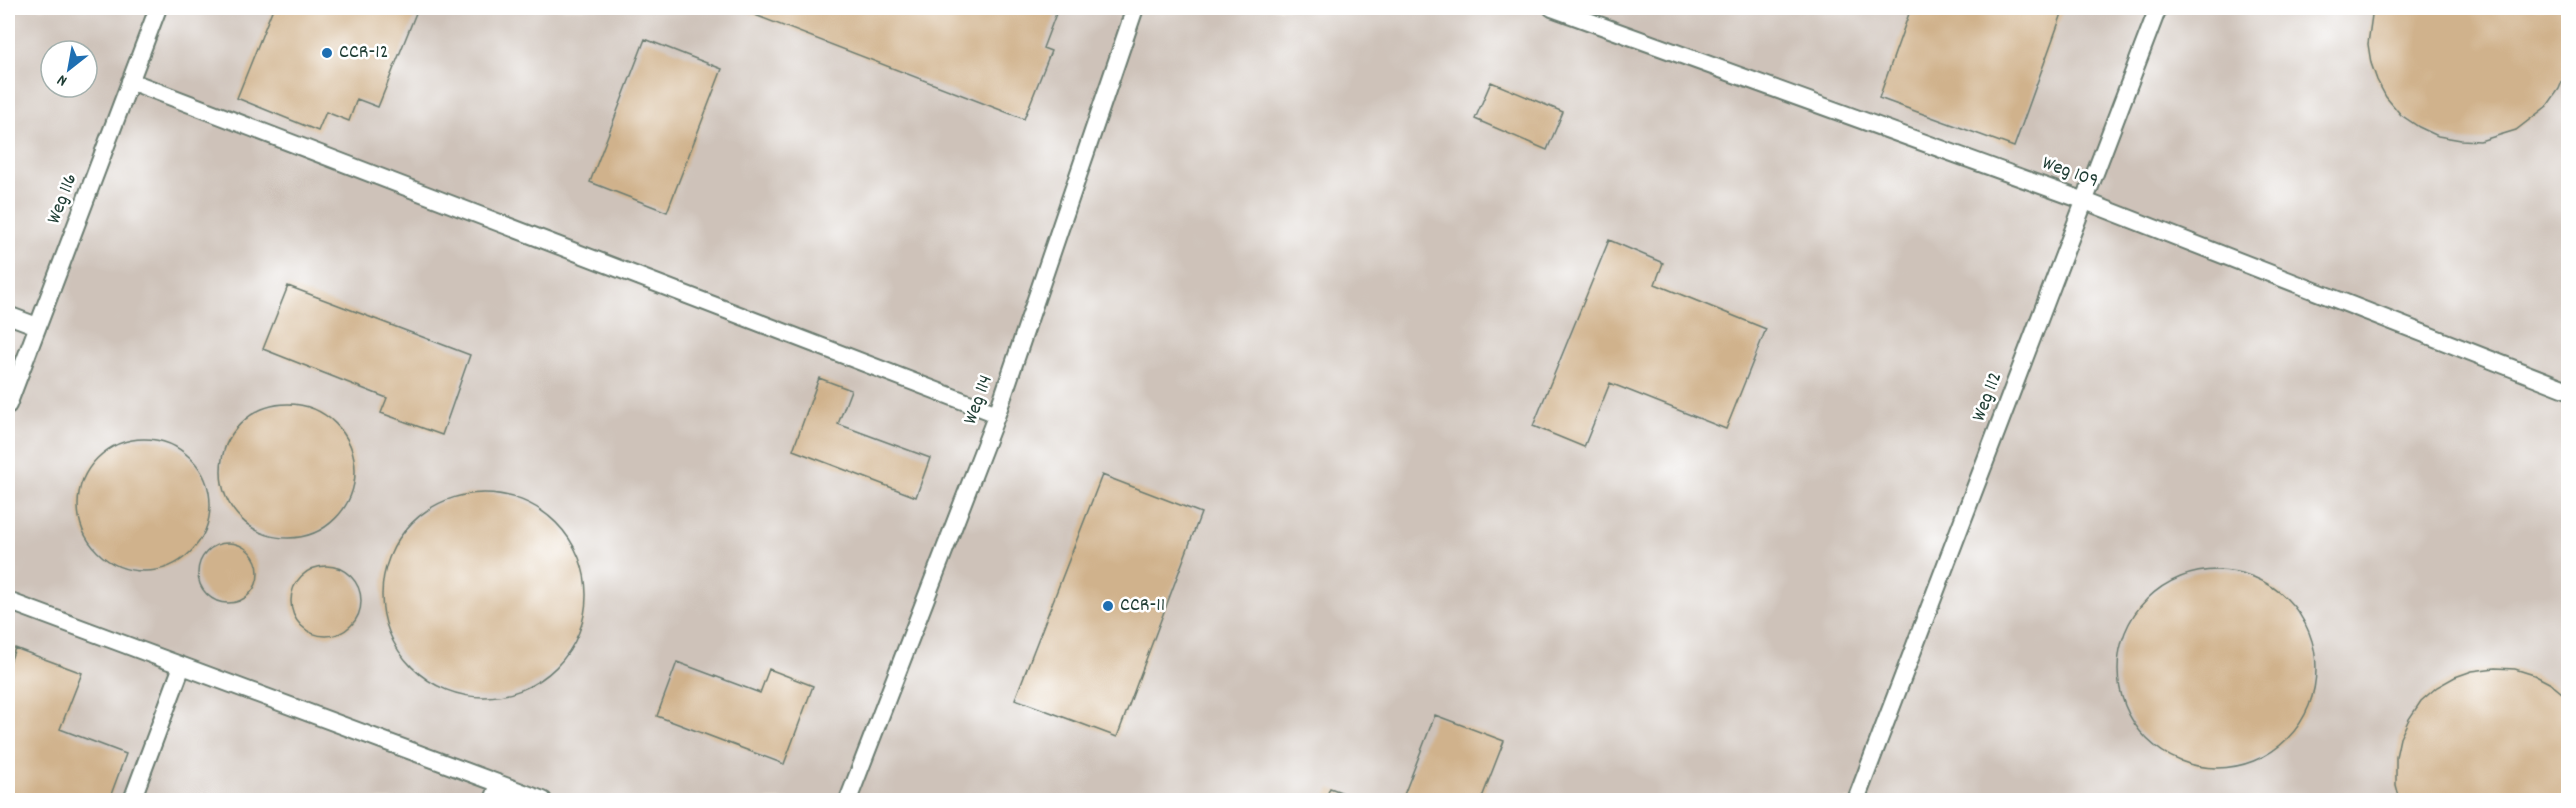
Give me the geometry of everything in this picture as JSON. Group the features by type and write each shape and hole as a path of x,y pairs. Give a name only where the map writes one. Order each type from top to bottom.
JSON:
{"lane":[{"name":"Weg 116","path":"8,405 158,8"},
{"name":"Weg 114","path":"848,801 997,414 1135,8"},
{"name":"Weg 109","path":"1552,8 2085,201 2568,390"},
{"name":"Weg 112","path":"1857,801 2158,8"},
{"path":"130,81 997,414"},
{"path":"8,315 37,326"},
{"path":"8,601 543,801"},
{"path":"132,801 182,666"},
{"path":"493,801 499,784"}],"shaded area":[{"path":"8,8 2568,8 2568,800 8,800"}],"building":[{"name":"CCR-12","path":"273,8 418,8 378,107 357,99 349,121 326,112 318,131 237,98"},
{"path":"737,8 1049,8 1057,11 1043,48 1051,51 1024,119"},
{"path":"1911,8 2064,8 2014,147 1879,98"},
{"path":"2373,8 2567,8 2567,69 2559,89 2547,106 2516,130 2480,141 2438,136 2401,115 2386,97 2377,80 2368,44"},
{"path":"645,39 722,69 667,212 590,182"},
{"path":"1491,82 1563,112 1547,150 1475,119"},
{"path":"1609,240 1663,263 1655,284 1766,329 1726,429 1610,383 1584,447 1533,426"},
{"path":"288,286 470,355 442,435 381,413 387,398 263,349"},
{"path":"819,378 851,390 838,424 930,458 916,497 793,450"},
{"path":"288,404 314,409 335,424 350,445 355,471 350,497 335,518 314,533 288,538 262,533 241,518 226,497 221,471 226,445 241,424 262,409"},
{"path":"144,439 169,444 190,459 205,480 210,505 205,530 190,551 169,566 144,571 119,566 98,551 83,530 78,505 83,480 98,459 119,444"},
{"name":"CCR-11","path":"1102,475 1201,513 1117,737 1015,699"},
{"path":"484,493 504,495 523,501 556,523 578,556 584,575 586,595 584,615 578,634 556,667 523,689 504,695 484,697 464,695 445,689 412,667 390,634 384,615 382,595 384,575 390,556 412,523 445,501 464,495"},
{"path":"228,543 249,552 258,573 249,594 228,603 207,594 198,573 207,552"},
{"path":"326,566 339,569 351,576 358,588 361,601 358,614 351,626 339,633 326,636 313,633 301,626 294,614 291,601 294,588 301,576 313,569"},
{"path":"2217,570 2246,574 2264,582 2287,599 2304,622 2312,640 2316,669 2312,698 2304,716 2287,739 2264,756 2246,764 2217,768 2188,764 2170,756 2147,739 2130,716 2122,698 2118,669 2122,640 2130,622 2147,599 2170,582 2188,574"},
{"path":"15,648 82,673 60,729 126,754 109,800 8,800 8,668"},
{"path":"677,662 760,693 769,669 813,686 784,764 657,716"},
{"path":"2495,668 2515,669 2534,675 2551,684 2568,698 2568,800 2400,800 2396,785 2396,757 2400,738 2421,701 2437,687 2455,677 2472,671"},
{"path":"1435,715 1504,741 1481,800 1402,800"},
{"path":"1330,788 1363,800 1325,800"}],"place":[{"name":"CCR-12","path":"327,53"},
{"name":"CCR-11","path":"1108,606"}]}
